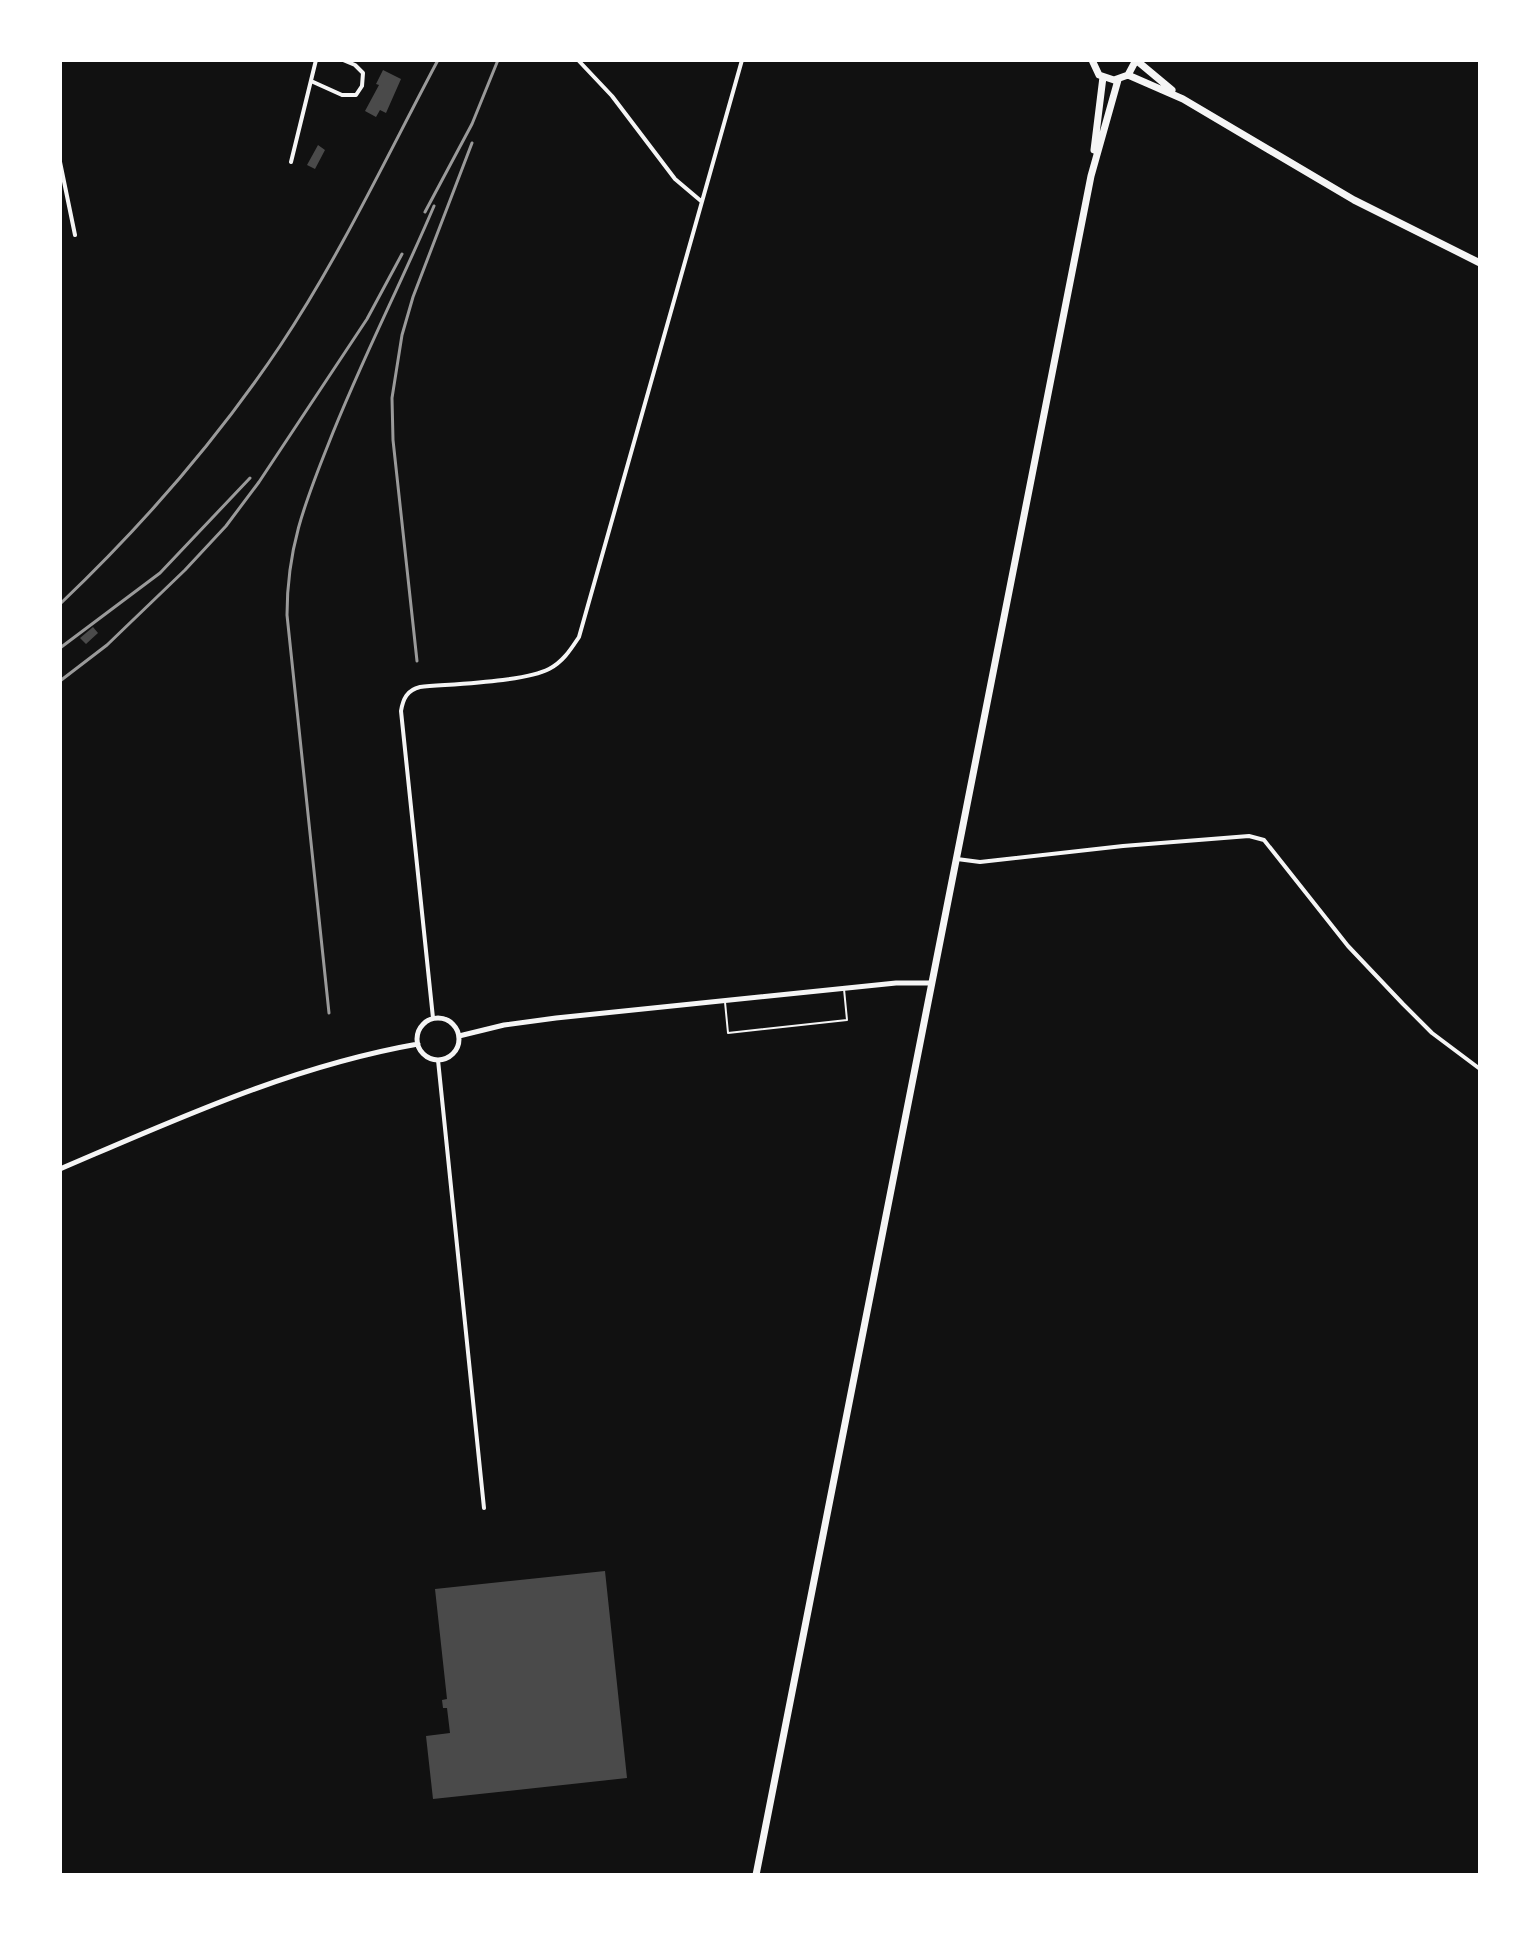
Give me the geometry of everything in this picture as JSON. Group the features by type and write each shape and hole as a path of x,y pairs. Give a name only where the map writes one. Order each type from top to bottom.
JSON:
{"main road":[{"path":"1092,60 1094,68 1103,77 1118,80 1128,75 1136,60 1183,99"},
{"path":"1128,75 1183,99 1354,200 1480,263"},
{"path":"756,1875 1091,176 1103,77"},
{"path":"1091,176 1118,80"}],"street":[{"path":"291,162 316,60"},
{"path":"311,81 342,95 356,95 362,86 363,73 343,60"},
{"path":"578,60 612,96 675,179 701,201"},
{"path":"433,1018 401,711 403,700 413,689 420,687 529,676 550,669 567,655 579,637 742,60"},
{"path":"60,162 75,235"},
{"path":"956,859 980,862 1249,836 1264,840 1348,946 1432,1033 1480,1069"},
{"path":"459,1036 504,1025 553,1019 906,982 932,983"},
{"path":"440,1017 453,1023 459,1036 460,1043 452,1055 438,1060 423,1053 418,1044 420,1027 433,1018 440,1017"},
{"path":"60,1169 261,1085 369,1053 418,1044"},
{"path":"438,1060 484,1508"}],"lane":[{"path":"725,1001 728,1033 847,1020 844,988"}],"building":[{"path":"383,70 401,79 386,113 380,110 376,117 365,111"},
{"path":"318,145 325,150 315,169 307,165"},
{"path":"93,627 98,633 86,644 80,638"},
{"path":"605,1571 627,1778 433,1799 426,1736 450,1733 447,1708 443,1708 442,1700 447,1699 435,1589"}],"railway":[{"path":"60,604 177,481 256,381 323,277 438,60"},
{"path":"425,212 472,124 498,60"},
{"path":"417,661 393,440 392,398 402,335 413,297 472,143"},
{"path":"329,1013 287,615 290,569 304,508 328,445 434,206"},
{"path":"60,681 107,645 226,526 259,482 367,319 402,254"},
{"path":"60,648 160,573 250,478"}]}
